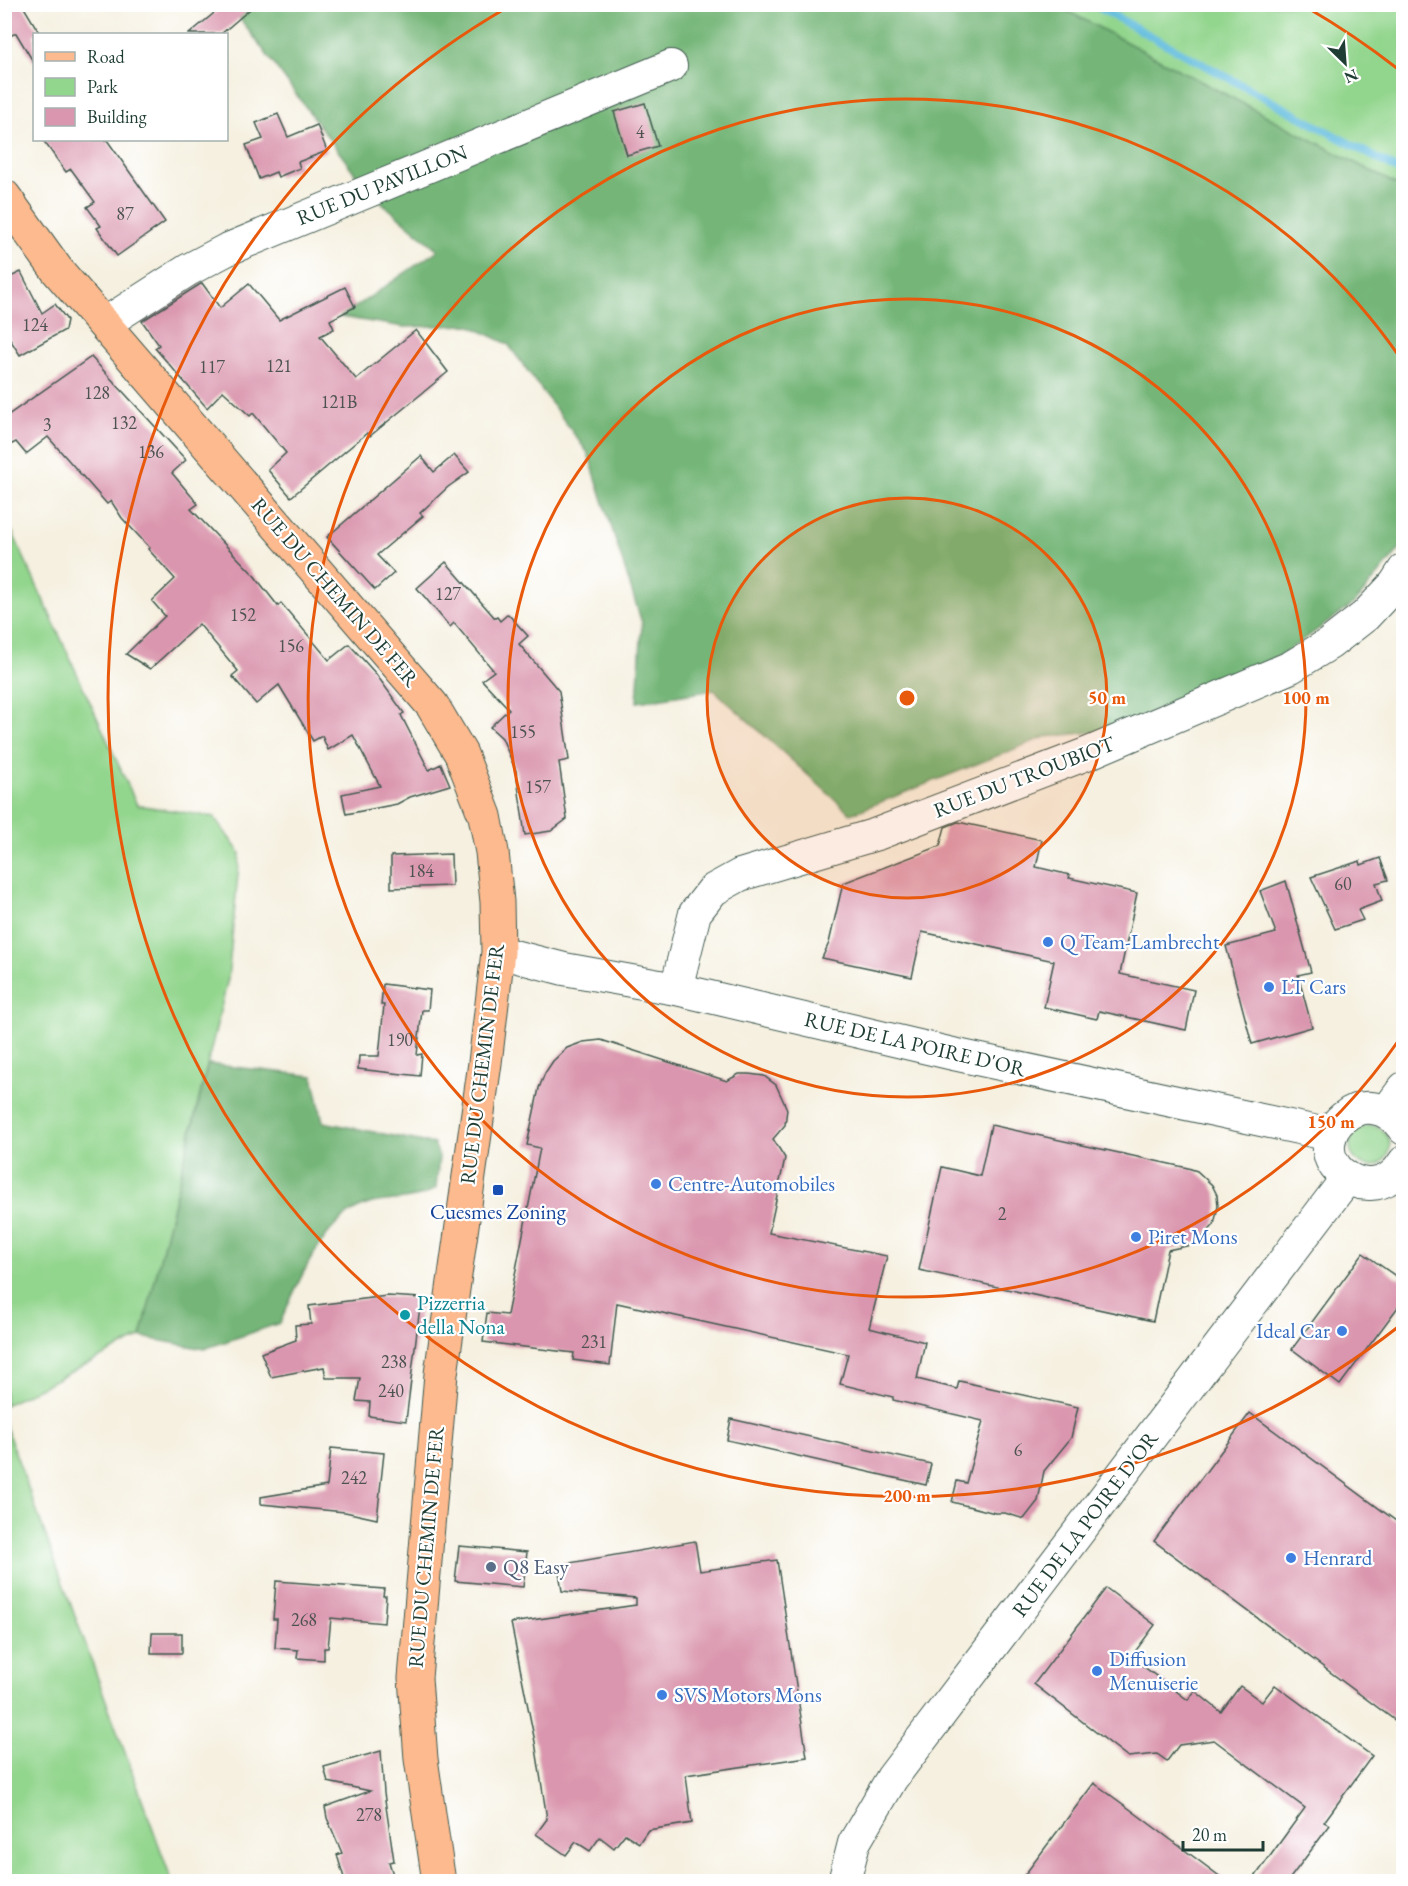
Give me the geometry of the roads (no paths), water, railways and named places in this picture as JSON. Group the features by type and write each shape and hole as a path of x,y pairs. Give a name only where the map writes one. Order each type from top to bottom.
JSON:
{"main road":[{"name":"RUE DU CHEMIN DE FER","path":"4,196 57,270 432,705 461,754 484,816 492,852 497,902 498,952 485,1063 441,1374 415,1678 421,1759 439,1881"}],"street":[{"name":"RUE DU PAVILLON","path":"104,324 188,270 226,250 671,66"},
{"name":"RUE DU TROUBIOT","path":"676,989 695,914 712,890 740,875 888,830 1089,753 1291,667 1329,644 1365,616 1395,584 1404,570"},
{"name":"RUE DE LA POIRE D'OR","path":"498,952 564,969 676,989 954,1054 1331,1135"},
{"path":"1398,1110 1365,1107 1354,1110 1336,1124 1331,1135 1330,1147 1332,1159 1338,1170 1359,1184 1383,1182 1394,1175 1404,1162"},
{"name":"RUE DE LA POIRE D'OR","path":"844,1881 854,1843 892,1778 1347,1178"}],"waterway":[{"path":"1092,4 1404,173"}],"place":[{"name":"Q Team-Lambrecht","path":"1048,942"},
{"name":"LT Cars","path":"1269,987"},
{"name":"Centre-Automobiles","path":"656,1184"},
{"name":"Cuesmes Zoning","path":"498,1190"},
{"name":"Piret Mons","path":"1136,1237"},
{"name":"Pizzerria della Nona","path":"405,1315"},
{"name":"Ideal Car","path":"1342,1331"},
{"name":"Henrard","path":"1291,1558"},
{"name":"Q8 Easy","path":"491,1567"},
{"name":"Diffusion Menuiserie","path":"1097,1671"},
{"name":"SVS Motors Mons","path":"662,1695"}]}
